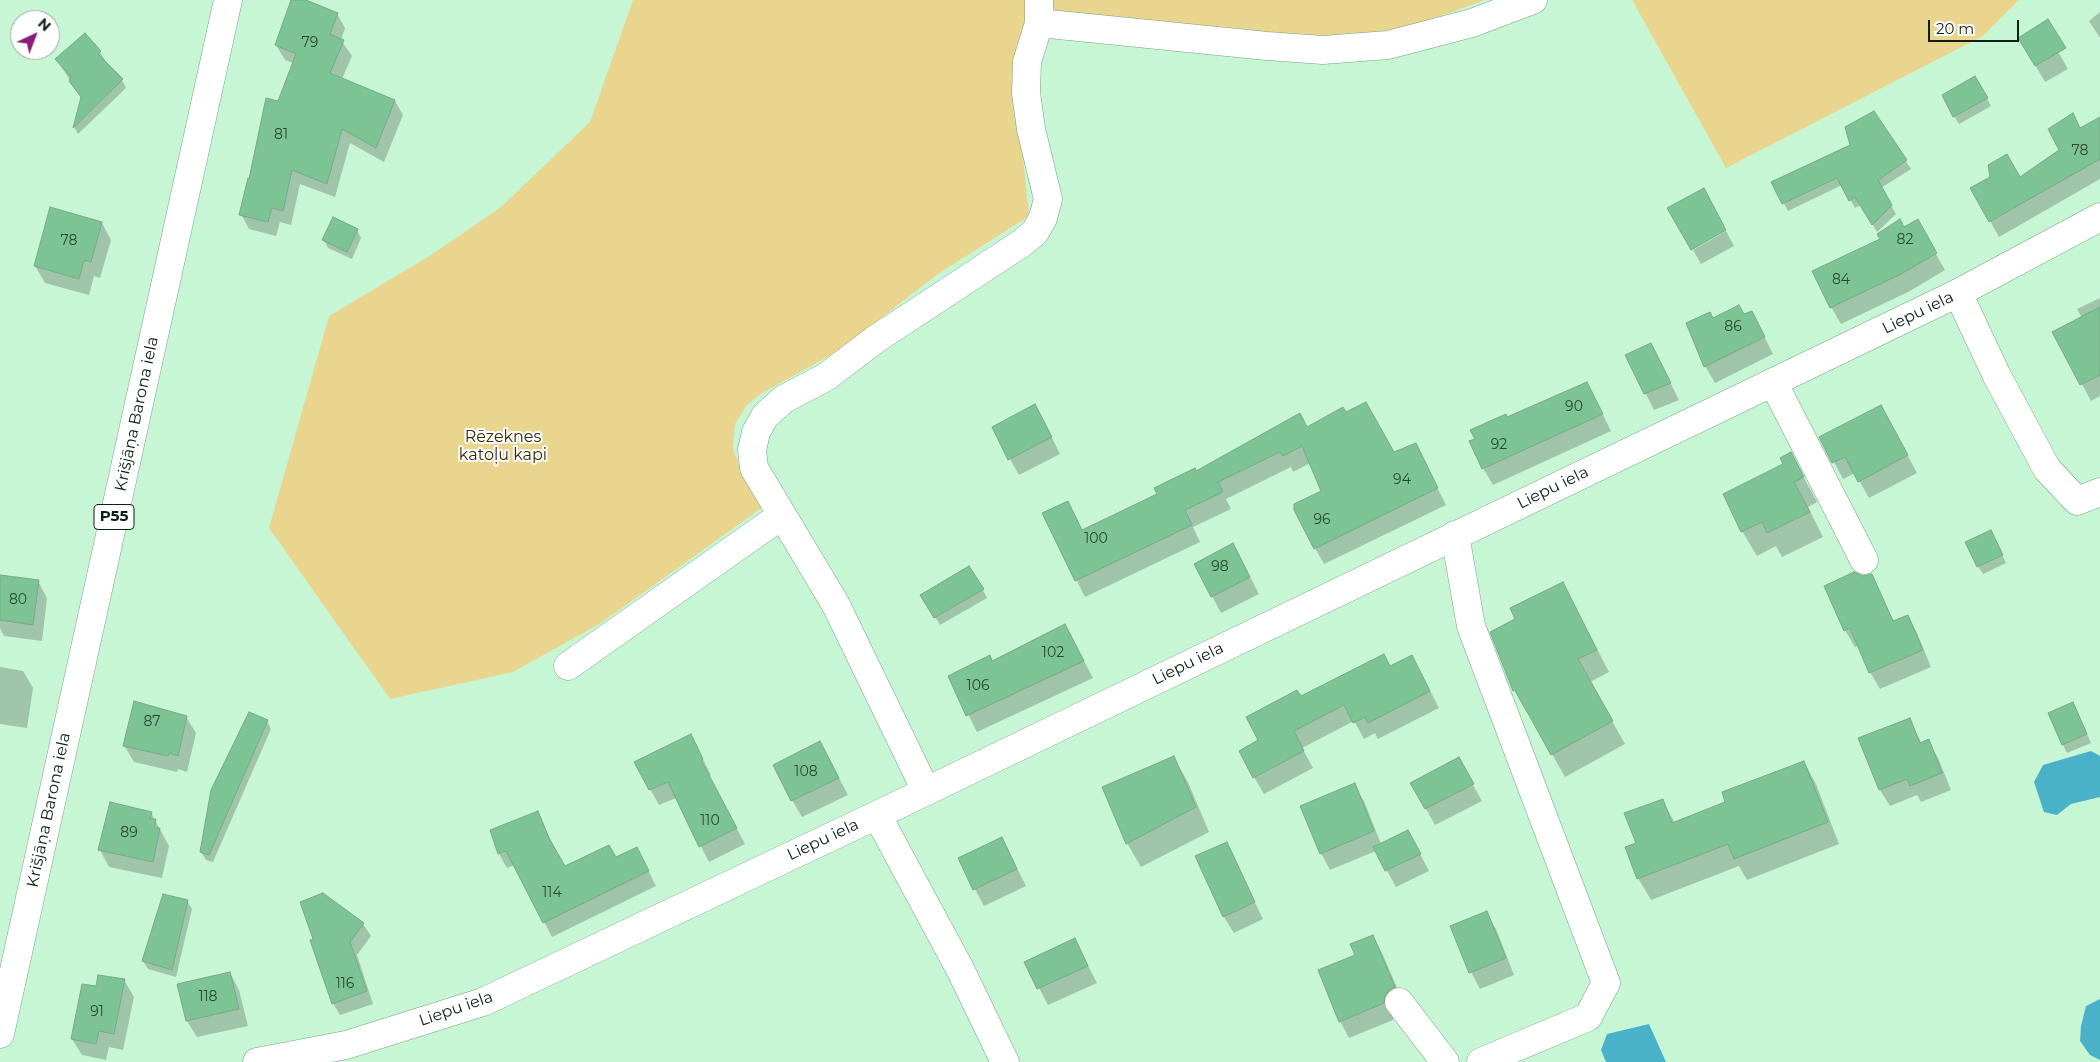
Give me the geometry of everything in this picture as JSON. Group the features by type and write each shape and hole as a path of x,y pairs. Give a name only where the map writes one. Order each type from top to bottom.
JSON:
{"street":[{"name":"Krišjāņa Barona iela","path":"0,1034 228,0"},
{"path":"926,791 836,605 754,468 752,450 756,432 765,416 784,399 826,377 876,339 1022,243 1035,232 1043,218 1048,199 1032,129 1026,92 1027,62 1039,12 1323,50 1388,45 1472,23 1533,0"},
{"name":"Liepu iela","path":"257,1062 346,1045 484,1002 877,815 1958,293 2100,217"},
{"path":"1958,293 1997,376 2047,470 2077,501 2100,492"},
{"path":"1774,382 1864,560"},
{"path":"568,666 782,515"},
{"path":"1455,535 1472,626 1606,984 1588,1017 1481,1062"},
{"path":"877,815 960,968 1005,1062"},
{"path":"1400,1002 1446,1062"}],"green space":[{"name":"Rēzeknes katoļu kapi","path":"633,0 1485,0 1424,22 1337,42 1094,23 1016,45 1016,89 1029,216 938,274 838,351 762,393 747,405 735,424 733,448 742,474 763,507 601,623 513,672 390,699 269,528 329,316 431,255 501,207 590,122"},
{"path":"1632,0 2019,0 1983,36 1726,168"}],"water":[{"path":"2091,751 2100,756 2100,797 2071,804 2057,815 2044,812 2034,782 2043,765"},
{"path":"2100,999 2100,1060 2090,1055 2080,1041 2081,1026 2086,1006"},
{"path":"1649,1024 1666,1062 1606,1062 1601,1050 1607,1034"}],"building":[{"path":"291,0 306,0 338,13 330,34 344,40 330,73 395,100 376,148 342,129 327,184 292,170 283,211 272,208 268,222 239,215 249,179 266,98 278,101 296,54 275,45"},
{"path":"2048,19 2066,48 2035,66 2018,38"},
{"path":"85,33 101,51 98,54 123,79 73,128 81,97 69,81 71,77 56,60 60,60 60,55"},
{"path":"1975,76 1988,98 1953,117 1942,95"},
{"path":"1874,111 1907,160 1878,180 1892,205 1872,225 1855,197 1849,201 1837,178 1782,204 1771,182 1850,145 1845,127"},
{"path":"2073,113 2080,128 2100,117 2100,159 1989,222 1970,188 1990,177 1988,165 2007,154 2020,177 2059,150 2048,129"},
{"path":"1704,188 1726,230 1691,250 1667,208"},
{"path":"50,207 102,222 91,262 84,260 79,279 34,266"},
{"path":"333,217 358,229 347,252 322,240"},
{"path":"1900,219 1904,227 1918,219 1937,253 1901,274 1830,308 1812,271 1880,239 1877,234"},
{"path":"1739,305 1744,314 1752,311 1765,337 1704,367 1686,323 1710,312 1713,318"},
{"path":"2100,307 2100,375 2080,385 2052,332"},
{"path":"1651,343 1671,383 1644,394 1625,355"},
{"path":"1587,382 1603,414 1482,469 1469,441 1475,439 1470,430 1506,414 1507,417"},
{"path":"1366,402 1394,452 1416,443 1438,488 1314,549 1294,510 1294,504 1321,491 1302,446 1283,456 1280,452 1218,482 1223,492 1185,510 1192,525 1075,581 1042,513 1068,501 1082,530 1157,494 1154,488 1195,468 1196,471 1300,413 1307,427 1343,407 1346,412"},
{"path":"1035,404 1052,437 1008,460 992,427"},
{"path":"1881,405 1908,455 1858,482 1845,457 1832,463 1819,437"},
{"path":"1791,452 1804,477 1794,482 1810,512 1767,533 1762,522 1741,532 1723,494 1783,464 1780,458"},
{"path":"1991,530 2003,555 1977,567 1965,542"},
{"path":"1233,543 1250,577 1211,597 1194,564"},
{"path":"969,566 984,589 934,618 920,595"},
{"path":"1854,572 1863,576 1872,574 1893,621 1908,615 1923,650 1869,673 1850,628 1844,631 1824,586"},
{"path":"0,575 39,580 33,625 0,620"},
{"path":"1563,582 1597,650 1578,659 1613,721 1551,755 1515,690 1513,691 1490,632 1515,619 1510,608"},
{"path":"1065,624 1084,661 966,716 948,676 990,655 992,661"},
{"path":"1384,654 1390,666 1412,655 1430,691 1368,723 1365,717 1353,723 1344,705 1294,731 1304,751 1253,778 1239,751 1258,740 1246,717 1297,690 1301,696"},
{"path":"134,701 187,716 178,756 169,753 168,756 123,746"},
{"path":"2073,702 2087,734 2062,745 2048,713"},
{"path":"249,712 268,720 209,855 200,852 211,790"},
{"path":"1910,718 1920,743 1929,739 1942,773 1910,786 1907,779 1879,790 1858,738"},
{"path":"691,734 703,759 701,760 737,828 699,847 668,782 649,790 634,762"},
{"path":"820,741 839,778 791,801 773,765"},
{"path":"1174,756 1196,807 1126,844 1102,787"},
{"path":"1459,757 1474,784 1425,809 1410,783"},
{"path":"1804,761 1828,822 1734,859 1728,844 1637,879 1625,847 1636,843 1624,813 1663,799 1672,823 1725,802 1722,792"},
{"path":"1355,783 1374,831 1320,854 1300,806"},
{"path":"110,802 152,812 150,819 156,819 154,828 160,828 153,862 98,850"},
{"path":"538,811 549,838 565,866 609,845 616,857 637,847 649,871 543,923 506,851 498,854 490,830"},
{"path":"1408,830 1421,854 1385,871 1373,847"},
{"path":"1002,837 1017,869 973,890 958,858"},
{"path":"1227,842 1255,902 1223,917 1195,856"},
{"path":"323,893 364,923 350,942 367,991 332,1004 310,940 313,939 300,902"},
{"path":"163,894 188,900 172,970 142,961"},
{"path":"1487,911 1506,958 1469,973 1450,926"},
{"path":"1373,935 1395,987 1389,990 1385,996 1384,1003 1339,1022 1318,970 1355,955 1350,944"},
{"path":"1075,938 1088,966 1037,989 1024,962"},
{"path":"230,972 239,1009 186,1021 177,984"},
{"path":"98,975 125,979 114,1034 99,1031 96,1044 71,1039 82,984 96,986"}]}
